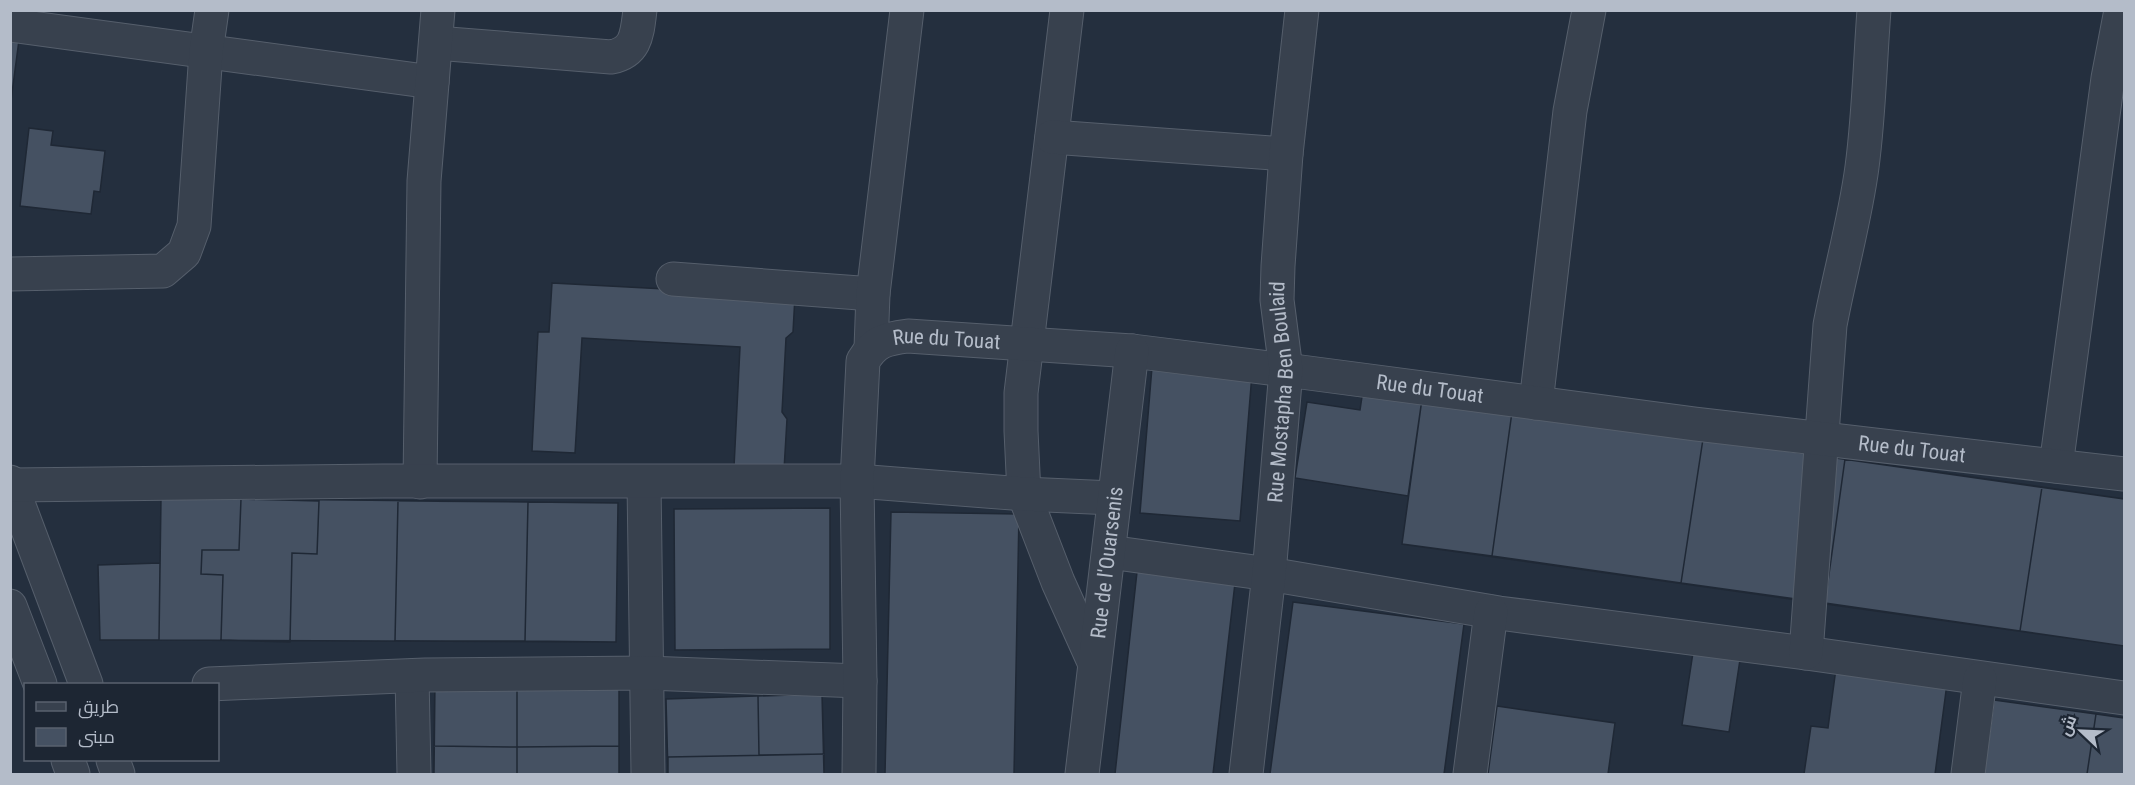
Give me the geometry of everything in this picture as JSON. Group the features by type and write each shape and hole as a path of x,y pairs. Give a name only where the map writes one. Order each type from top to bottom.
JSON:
{"street":[{"path":"10,274 164,271 184,253 194,226 206,52 212,10"},
{"path":"420,482 424,181 438,10"},
{"path":"436,43 611,57 624,55 633,44 640,10"},
{"path":"871,348 873,294 907,10"},
{"path":"1067,10 1021,393 1020,431 1024,494 1058,582 1094,662"},
{"name":"Rue Mostapha Ben Boulaid","path":"1246,774 1269,574 1286,369 1277,300 1278,266 1286,154 1302,10"},
{"path":"1536,403 1570,111 1589,10"},
{"path":"1806,653 1830,325 1853,222 1862,165 1874,10"},
{"path":"2056,466 2108,78 2121,10"},
{"path":"10,25 432,82"},
{"path":"1052,137 1286,154"},
{"path":"673,279 873,294"},
{"name":"Rue du Touat","path":"858,774 860,681 856,481 863,362 871,348 889,339 908,336 1132,351 1286,369 1536,403 2124,474"},
{"name":"Rue de l'Ouarsenis","path":"1082,774 1132,351"},
{"path":"86,683 11,483 856,481 1024,494 1113,498"},
{"path":"644,482 648,774"},
{"path":"1109,552 1269,574 1491,612 2124,698"},
{"path":"10,606 40,683"},
{"path":"1470,774 1491,612"},
{"path":"219,684 412,676 647,673 860,681"},
{"path":"412,676 414,774"},
{"path":"1968,774 1980,679"}],"building":[{"path":"10,39 19,40 10,108"},
{"path":"29,128 53,131 51,145 105,151 100,192 94,191 91,214 20,206"},
{"path":"552,283 795,296 793,332 786,338 782,412 787,419 784,470 734,467 740,347 582,338 575,453 532,451 538,332 549,332"},
{"path":"1152,367 1252,374 1240,521 1140,513"},
{"path":"1363,390 1422,399 1408,496 1295,478 1307,402 1360,410"},
{"path":"1422,399 2124,499 2124,646 1402,544"},
{"path":"1422,399 1512,412 1492,556 1402,544"},
{"path":"1512,412 1703,439 1681,583 1492,556"},
{"path":"1703,439 1845,459 1825,603 1681,583"},
{"path":"1845,459 2042,487 2020,631 1825,603"},
{"path":"2042,487 2124,499 2124,646 2020,631"},
{"path":"161,498 618,503 616,642 159,640"},
{"path":"241,499 319,501 317,554 292,553 290,642 221,640 223,575 201,574 202,550 239,550"},
{"path":"398,501 528,502 525,641 395,641"},
{"path":"528,502 618,503 616,642 525,641"},
{"path":"830,508 830,649 675,650 674,509"},
{"path":"891,512 1019,514 1014,774 885,774"},
{"path":"160,563 159,640 100,640 98,565"},
{"path":"1137,572 1235,583 1213,774 1115,774"},
{"path":"1293,602 1464,624 1444,774 1270,774"},
{"path":"1694,646 1741,653 1729,732 1682,725"},
{"path":"1837,661 1948,676 1935,774 1804,774 1811,726 1828,728"},
{"path":"435,680 619,681 619,774 434,774"},
{"path":"435,680 517,681 517,747 434,746"},
{"path":"517,681 619,681 619,746 517,747"},
{"path":"822,694 824,774 668,774 666,699"},
{"path":"822,694 824,754 759,755 758,696"},
{"path":"1994,700 2096,714 2087,774 1984,774"},
{"path":"1497,706 1615,723 1608,774 1488,774"},
{"path":"2096,714 2124,718 2124,774 2087,774"},
{"path":"434,746 517,747 517,774 434,774"},
{"path":"824,754 824,774 668,774 668,757"}]}
